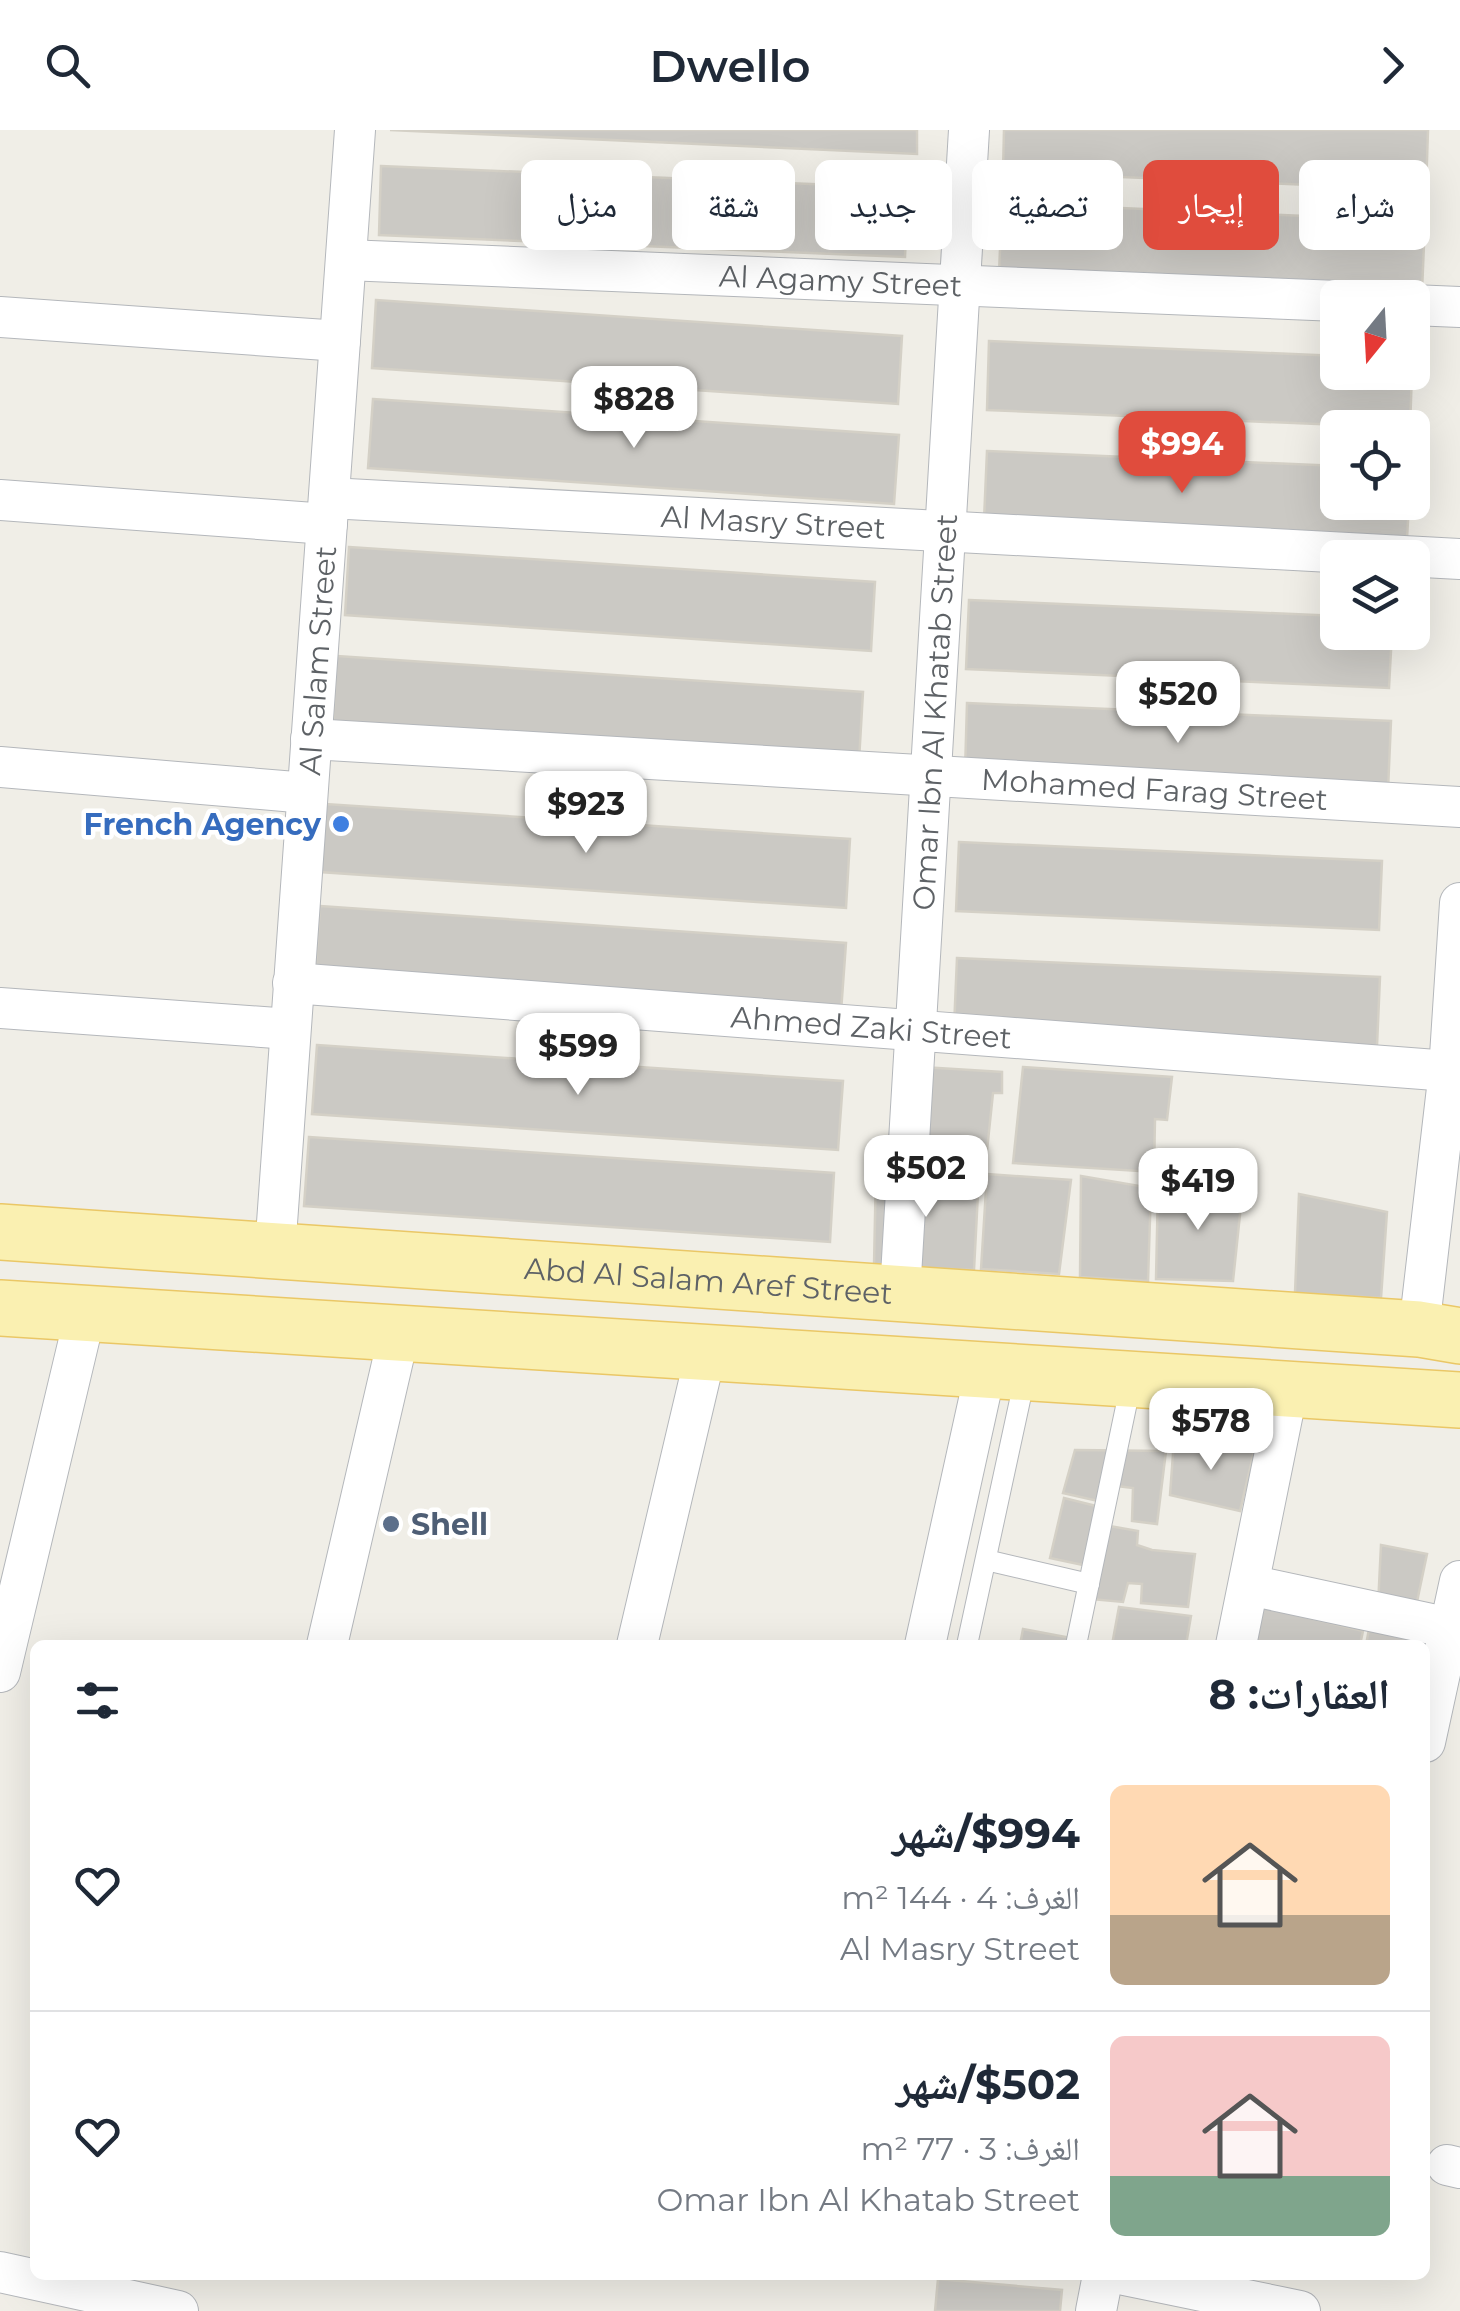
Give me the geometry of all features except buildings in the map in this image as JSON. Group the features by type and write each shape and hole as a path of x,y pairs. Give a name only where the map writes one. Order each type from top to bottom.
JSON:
{"main road":[{"name":"Abd Al Salam Aref Street","path":"0,1232 1439,1332"},
{"path":"0,1308 1460,1400"}],"street":[{"name":"Al Salam Street","path":"275,1251 355,130"},
{"name":"Omar Ibn Al Khatab Street","path":"900,1293 970,130"},
{"name":"Al Agamy Street","path":"346,260 1320,301"},
{"path":"1430,306 1460,308"},
{"path":"0,317 340,341"},
{"name":"Al Masry Street","path":"0,500 946,532 1460,559"},
{"name":"Mohamed Farag Street","path":"311,739 1460,807"},
{"path":"0,767 307,794"},
{"path":"1439,1332 1460,903"},
{"name":"Ahmed Zaki Street","path":"294,983 1449,1072"},
{"path":"0,1008 290,1029"},
{"path":"0,1672 8,1607 85,1315"},
{"path":"329,1640 398,1334"},
{"path":"638,1640 706,1352"},
{"path":"926,1640 1006,1369"},
{"path":"1237,1640 1249,1585 1310,1389"},
{"path":"1430,1719 1460,1581"},
{"path":"1249,1585 1450,1628"},
{"path":"0,2272 30,2279"},
{"path":"36,2280 174,2311 179,2280"},
{"path":"1096,2311 1102,2280"},
{"path":"1149,2280 1302,2311 1310,2280"}],"lane":[{"path":"968,1640 986,1560 1006,1369"},
{"path":"1077,1640 1132,1377"},
{"path":"986,1560 1089,1584"}],"place":[{"name":"French Agency","path":"341,824"},
{"name":"Shell","path":"391,1524"}]}
